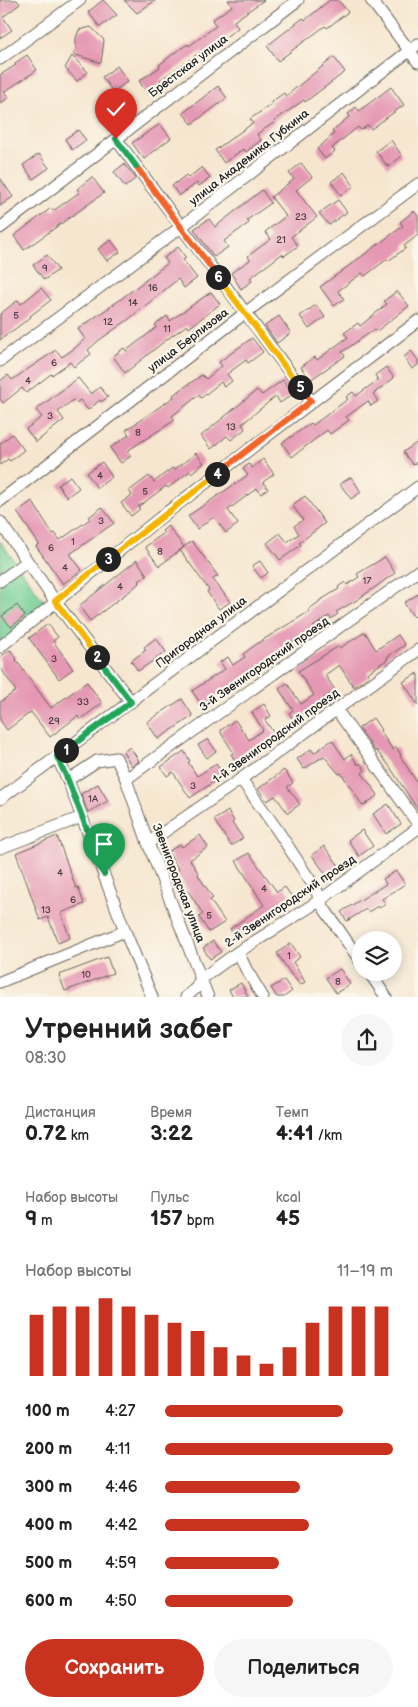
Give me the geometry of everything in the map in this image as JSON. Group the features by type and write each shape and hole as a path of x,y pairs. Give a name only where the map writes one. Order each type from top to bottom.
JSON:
{"street":[{"path":"0,59 80,0"},
{"name":"Брестская улица","path":"0,228 298,0"},
{"path":"371,0 414,47 418,62"},
{"name":"улица Академика Губкина","path":"0,362 181,227 414,47"},
{"path":"116,139 311,401"},
{"name":"улица Берлизова","path":"0,501 245,313 418,184"},
{"path":"0,647 55,601 311,401 418,321"},
{"name":"Пригородная улица","path":"0,799 418,487"},
{"path":"0,522 55,601 131,702"},
{"path":"0,582 27,562"},
{"name":"3-й Звенигородский проезд","path":"126,779 418,571"},
{"name":"1-й Звенигородский проезд","path":"148,843 241,779 418,650"},
{"path":"336,709 418,826"},
{"path":"57,757 68,780 152,997"},
{"name":"Звенигородская улица","path":"68,780 97,761 116,758 126,779 148,843 208,997"},
{"path":"241,779 317,891 319,901 352,949"},
{"path":"0,848 82,817"},
{"name":"2-й Звенигородский проезд","path":"186,997 196,988 200,980 238,952 319,901 418,826"},
{"path":"0,982 125,931"},
{"path":"238,952 246,970 263,997"},
{"path":"375,981 386,997"}],"green space":[{"path":"0,541 48,607 0,647"}],"building":[{"path":"0,0 17,0 20,4 3,17 12,30 0,38"},
{"path":"103,0 117,15 100,27 88,12"},
{"path":"124,0 156,0 137,13"},
{"path":"228,0 264,0 234,21 238,28 217,43 219,45 205,56 202,51 160,80 162,82 147,93 139,81 160,67 159,65 177,51 188,44 189,46 216,26 212,20 232,6"},
{"path":"330,0 338,0 348,12 327,28 325,26 278,61 267,46"},
{"path":"91,27 104,40 101,63 73,54 76,49 76,38 79,30"},
{"path":"27,55 37,70 4,92 9,97 0,104 0,75"},
{"path":"72,56 88,72 77,81 65,68"},
{"path":"334,57 345,72 257,134 261,140 246,152 243,149 224,163 215,150 253,123 250,119 272,104 271,102 284,93 286,96"},
{"path":"117,66 128,81 113,92 102,77"},
{"path":"218,86 227,98 192,124 183,113"},
{"path":"391,87 404,105 371,129 368,125 361,130 358,127 332,148 335,151 325,159 317,149 334,134 332,131 350,116 348,114 356,107 359,111"},
{"path":"117,98 128,113 111,124 101,109"},
{"path":"160,124 171,138 144,159 132,143"},
{"path":"78,130 86,140 72,150 65,139"},
{"path":"391,140 402,156 388,167 376,151"},
{"path":"39,154 49,168 33,179 23,165"},
{"path":"301,163 312,177 296,190 317,217 291,237 298,246 284,256 282,254 250,278 252,281 241,289 231,273 250,260 248,256 271,239 265,232 286,216 271,197 294,179 289,173"},
{"path":"124,164 136,178 125,187 114,172"},
{"path":"202,167 210,178 199,186 197,183 179,196 172,186 186,175 188,178"},
{"path":"344,172 354,186 341,195 331,182"},
{"path":"92,177 104,193 24,250 14,236 51,208 53,211 80,192 77,189"},
{"path":"0,178 13,197 0,206"},
{"path":"262,190 271,203 247,220 249,223 224,241 228,247 214,257 194,229 209,219 215,227"},
{"path":"338,200 347,212 329,225 319,213"},
{"path":"414,211 418,216 418,235 404,246 406,248 388,261 387,259 365,276 362,273 338,291 344,299 334,306 320,287 403,226 400,222"},
{"path":"111,240 120,252 107,261 98,249"},
{"path":"178,247 186,258 183,260 197,278 184,288 178,279 129,319 98,341 88,350 91,354 74,367 70,362 26,393 22,388 3,403 0,399 0,381 8,375 12,380 56,350 62,357 75,348 85,339 78,329 168,263 164,258"},
{"path":"47,255 58,270 44,280 33,265"},
{"path":"41,288 51,300 0,340 0,314 18,300 21,304"},
{"path":"397,291 409,306 377,331 375,329 342,352 345,356 310,380 301,367 315,357 317,360 348,337 344,333 358,323 360,326 387,304 384,301"},
{"path":"211,292 220,304 189,328 187,325 166,340 125,373 113,356 124,348 126,351 157,327 155,325 167,316 170,321"},
{"path":"316,305 325,317 309,329 300,316"},
{"path":"279,316 291,333 277,343 265,326"},
{"path":"252,338 263,352 248,363 246,360 227,374 232,381 224,387 221,382 201,398 199,395 172,416 175,420 127,451 131,456 121,463 110,448 129,435 126,430 202,375 206,379 222,366 219,362"},
{"path":"411,351 418,360 418,365 412,369 404,357"},
{"path":"386,367 394,378 373,394 378,401 371,406 368,401 346,417 349,420 330,434 327,430 292,457 282,443 311,423 313,425 348,399 346,397 353,392 356,396 378,380 375,375"},
{"path":"78,378 91,394 100,387 108,397 101,402 100,400 88,410 80,400 76,403 73,400 58,412 64,420 36,442 26,429 42,417 36,410"},
{"path":"283,380 293,394 280,403 276,396 242,424 245,429 231,440 227,436 211,449 201,436 257,390 262,395"},
{"path":"12,434 24,450 10,461 8,459 0,465 0,444"},
{"path":"418,442 418,461 413,465 403,452"},
{"path":"196,453 204,463 168,488 166,486 138,507 140,509 131,516 121,503 132,495 129,491 149,476 154,482"},
{"path":"263,459 274,474 263,482 268,489 261,494 257,488 228,510 238,524 226,533 214,517 197,529 188,516 248,475 243,469 249,464 252,468"},
{"path":"102,462 112,477 97,488 87,473"},
{"path":"70,476 79,488 67,497 58,485"},
{"path":"351,477 361,492 351,499 340,484"},
{"path":"305,496 325,523 299,543 301,545 280,560 267,543 280,533 287,542 299,534 294,526 303,520 292,505"},
{"path":"32,501 53,534 55,533 60,540 90,519 89,517 102,507 114,523 70,554 82,570 63,584 36,546 39,544 17,512"},
{"path":"168,526 184,547 159,566 145,547 164,533 162,531"},
{"path":"192,541 218,576 213,579 230,602 219,609 207,592 209,590 180,550"},
{"path":"385,557 395,573 357,600 336,612 338,614 331,619 329,616 313,627 317,634 304,643 300,637 269,658 270,660 233,685 204,708 192,691 225,669 220,662 228,657 233,665 245,657 243,654 261,641 310,611 309,609 319,601 339,589 338,587 345,582 347,585 359,577 357,574"},
{"path":"137,560 147,575 131,590 90,621 79,606"},
{"path":"260,561 268,573 261,578 252,566"},
{"path":"418,594 418,614 414,617 404,603"},
{"path":"17,605 25,616 11,627 2,616"},
{"path":"48,624 58,637 53,641 73,669 59,679 29,638"},
{"path":"365,632 376,650 398,635 405,645 367,673 369,676 354,687 339,665 325,675 335,690 325,697 330,704 320,710 318,706 294,721 289,713 293,710 279,689 287,683 301,704 314,695 298,671"},
{"path":"156,638 166,652 138,671 131,661 146,650 144,647"},
{"path":"10,650 51,708 87,682 102,703 80,720 78,716 50,737 31,712 7,730 0,720 0,702 16,691 0,667 0,657"},
{"path":"418,673 418,705 403,682"},
{"path":"182,699 193,716 158,739 147,722"},
{"path":"264,704 271,716 265,720 277,738 256,752 258,754 239,767 231,754 234,753 221,730 235,720 249,740 263,730 252,712"},
{"path":"373,718 393,750 396,747 418,784 418,810 388,764 375,751 359,728"},
{"path":"208,739 216,751 207,758 198,745"},
{"path":"332,740 345,759 351,754 358,765 360,763 365,770 362,773 378,795 363,806 341,773 339,774 324,756 304,769 297,759 311,749 314,753"},
{"path":"130,747 139,761 132,766 123,752"},
{"path":"184,751 190,761 188,762 197,776 216,764 224,775 190,798 173,772 167,776 161,767"},
{"path":"284,770 293,783 287,787 300,804 288,813 275,796 267,801 258,789"},
{"path":"98,784 108,801 88,812 81,794"},
{"path":"388,804 401,824 386,834 373,814"},
{"path":"228,811 234,821 232,823 243,838 231,846 214,820"},
{"path":"112,827 121,849 110,853 102,830"},
{"path":"362,830 373,846 359,856 348,840"},
{"path":"200,835 208,847 190,860 213,898 210,900 225,922 209,932 199,917 203,914 176,872 179,870 168,852 180,844 182,847"},
{"path":"57,836 76,888 78,887 84,904 61,913 70,938 58,943 48,917 40,920 16,853"},
{"path":"324,846 343,871 330,880 312,855"},
{"path":"249,853 277,892 285,887 294,900 261,923 259,920 236,937 230,929 264,905 236,861"},
{"path":"396,871 405,884 382,899 386,904 368,912 366,909 347,921 341,912 386,884 383,879"},
{"path":"213,941 221,952 210,959 203,948"},
{"path":"291,943 300,957 293,962 305,982 300,985 277,953"},
{"path":"107,957 113,973 65,991 59,975"},
{"path":"340,969 350,984 336,993 326,978"},
{"path":"284,980 292,991 284,997 277,997 271,988"},
{"path":"241,983 248,997 233,997 229,990"}],"route":[{"path":"104,874 68,780 57,757 131,702 55,601 311,401 116,139"}]}
